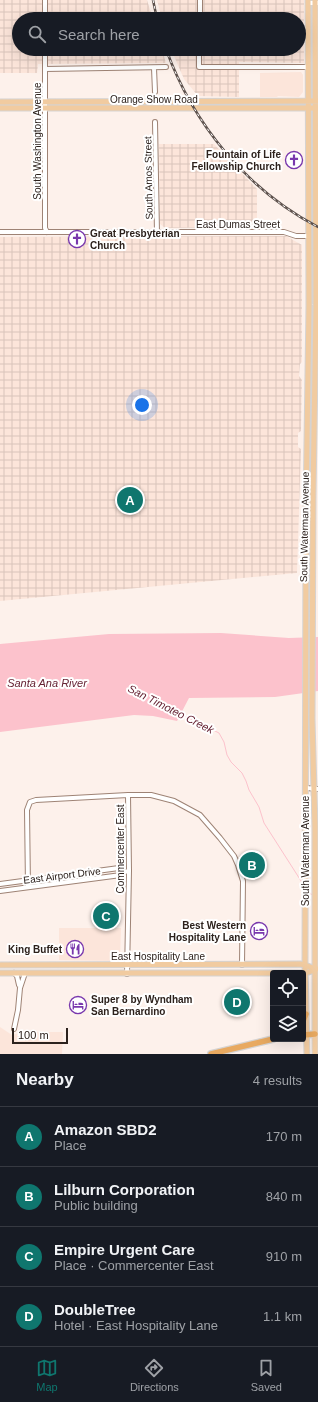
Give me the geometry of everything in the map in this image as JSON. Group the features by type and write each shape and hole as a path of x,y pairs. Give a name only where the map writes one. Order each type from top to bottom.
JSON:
{"highway":[{"path":"306,1034 315,1034"},
{"path":"211,1054 270,1040"}],"main road":[{"name":"South Waterman Avenue","path":"306,970 306,788 309,698 308,2"},
{"name":"South Waterman Avenue","path":"309,585 316,441 316,2"},
{"name":"Orange Show Road","path":"0,102 317,101"},
{"name":"Orange Show Road","path":"0,108 317,108"},
{"name":"South Waterman Avenue","path":"309,698 316,789 315,1054"},
{"name":"East Hospitality Lane","path":"0,965 305,965 316,969"},
{"name":"East Hospitality Lane","path":"306,972 316,969"},
{"name":"East Hospitality Lane","path":"0,973 127,974 270,972"},
{"name":"South Waterman Avenue","path":"306,1042 307,1054"}],"street":[{"path":"45,0 45,12"},
{"path":"200,0 200,12"},
{"path":"308,2 316,2"},
{"name":"South Washington Avenue","path":"45,56 46,232"},
{"path":"199,56 199,67 308,67"},
{"path":"45,69 166,67"},
{"path":"154,68 155,92"},
{"name":"South Amos Street","path":"155,122 157,233"},
{"name":"East Dumas Street","path":"0,232 284,232 296,236 308,236"},
{"path":"309,305 317,306"},
{"path":"308,440 316,441"},
{"path":"306,788 316,789"},
{"path":"28,887 27,810 30,802 36,800 128,795 151,796 174,801 200,816 207,822 233,855 238,864 243,881 242,965"},
{"name":"Commercenter East","path":"127,974 128,795"},
{"name":"East Airport Drive","path":"0,884 119,868 127,872"},
{"name":"East Airport Drive","path":"0,891 121,875 127,872"},
{"path":"14,973 17,976 20,988"},
{"path":"14,1029 18,1010 20,988 25,973"}],"shaded area":[{"path":"0,0 147,0 151,12 12,12 12,56 164,56 166,63 38,64 37,73 0,73"},
{"path":"157,0 304,0 304,12 160,12"},
{"path":"174,56 304,56 304,63 239,62 239,97 198,96 184,79"},
{"path":"301,72 303,75 303,92 299,97 260,97 260,73"},
{"path":"159,144 214,144 257,189 257,227 165,228 160,224"},
{"path":"286,236 302,245 302,362 300,364 299,376 302,380 301,431 298,433 298,447 301,449 297,573 0,601 0,237"},
{"path":"59,928 121,928 120,958 118,961 59,960"},
{"path":"0,1027 12,1035 22,1032 63,1032 62,1054 0,1054"}],"water":[{"name":"Santa Ana River","path":"221,633 289,638 318,637 318,691 275,697 189,698 177,721 153,716 134,715 0,732 0,644 109,634"}],"waterway":[{"name":"San Timoteo Creek","path":"181,714 219,733 224,742 227,755 231,762 242,773 249,790 259,807 264,823 303,884"},
{"name":"San Timoteo Creek","path":"307,889 313,896"}],"railway":[{"path":"153,0 156,12"},
{"path":"169,56 177,77 191,103 207,129 226,152 246,174 268,194 292,212 318,227"}],"place":[{"name":"Fountain of Life Fellowship Church","path":"294,160"},
{"name":"Great Presbyterian Church","path":"77,239"},
{"name":"Amazon SBD2","path":"130,500"},
{"name":"Lilburn Corporation","path":"252,865"},
{"name":"Empire Urgent Care","path":"106,916"},
{"name":"Best Western Hospitality Lane","path":"259,931"},
{"name":"King Buffet","path":"75,949"},
{"name":"DoubleTree","path":"237,1002"},
{"name":"Super 8 by Wyndham San Bernardino","path":"78,1005"}]}
